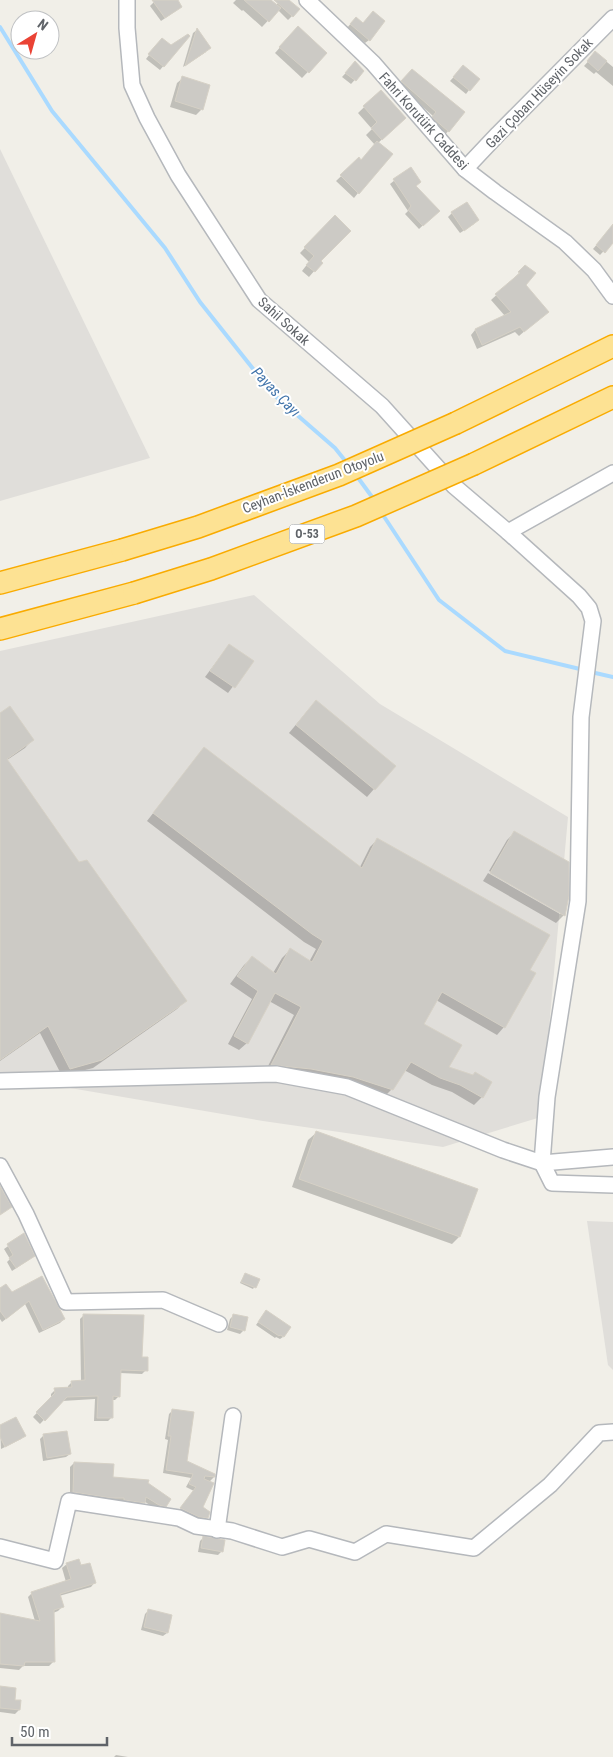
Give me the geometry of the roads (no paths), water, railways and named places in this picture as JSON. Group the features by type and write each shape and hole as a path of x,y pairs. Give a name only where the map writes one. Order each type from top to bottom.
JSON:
{"highway":[{"name":"Ceyhan-İskenderun Otoyolu","path":"0,583 198,527 339,475 456,423 609,349"},
{"name":"O-53","path":"0,629 134,593 211,569 356,516 474,464 613,397"}],"street":[{"name":"Sahil Sokak","path":"127,0 127,28 132,85 147,118 178,175 259,300 382,406 454,486 579,596 589,608 593,621 581,717 578,901 547,1096 542,1163"},
{"name":"Fahri Korutürk Caddesi","path":"307,0 373,63 465,169 565,242 594,270 611,290"},
{"name":"Gazi Çoban Hüseyin Sokak","path":"465,169 613,18"},
{"path":"508,532 613,473"},
{"path":"0,1081 276,1074 347,1087 503,1150 542,1163 613,1157"},
{"path":"542,1163 552,1183 613,1186"},
{"path":"0,1166 26,1214 66,1302 163,1300 220,1324"},
{"path":"217,1530 233,1416"},
{"path":"0,1547 55,1561 69,1501 179,1518 196,1526 217,1530 232,1530 282,1547 309,1539 355,1552 386,1534 474,1548 550,1485 599,1433 613,1432"}],"waterway":[{"name":"Payas Çayı","path":"0,27 52,111 165,248 200,302 273,394 335,448 347,463"},
{"name":"Payas Çayı","path":"356,475 375,501"},
{"name":"Payas Çayı","path":"381,512 439,600 505,651 584,670"},
{"name":"Payas Çayı","path":"591,672 613,677"}]}
